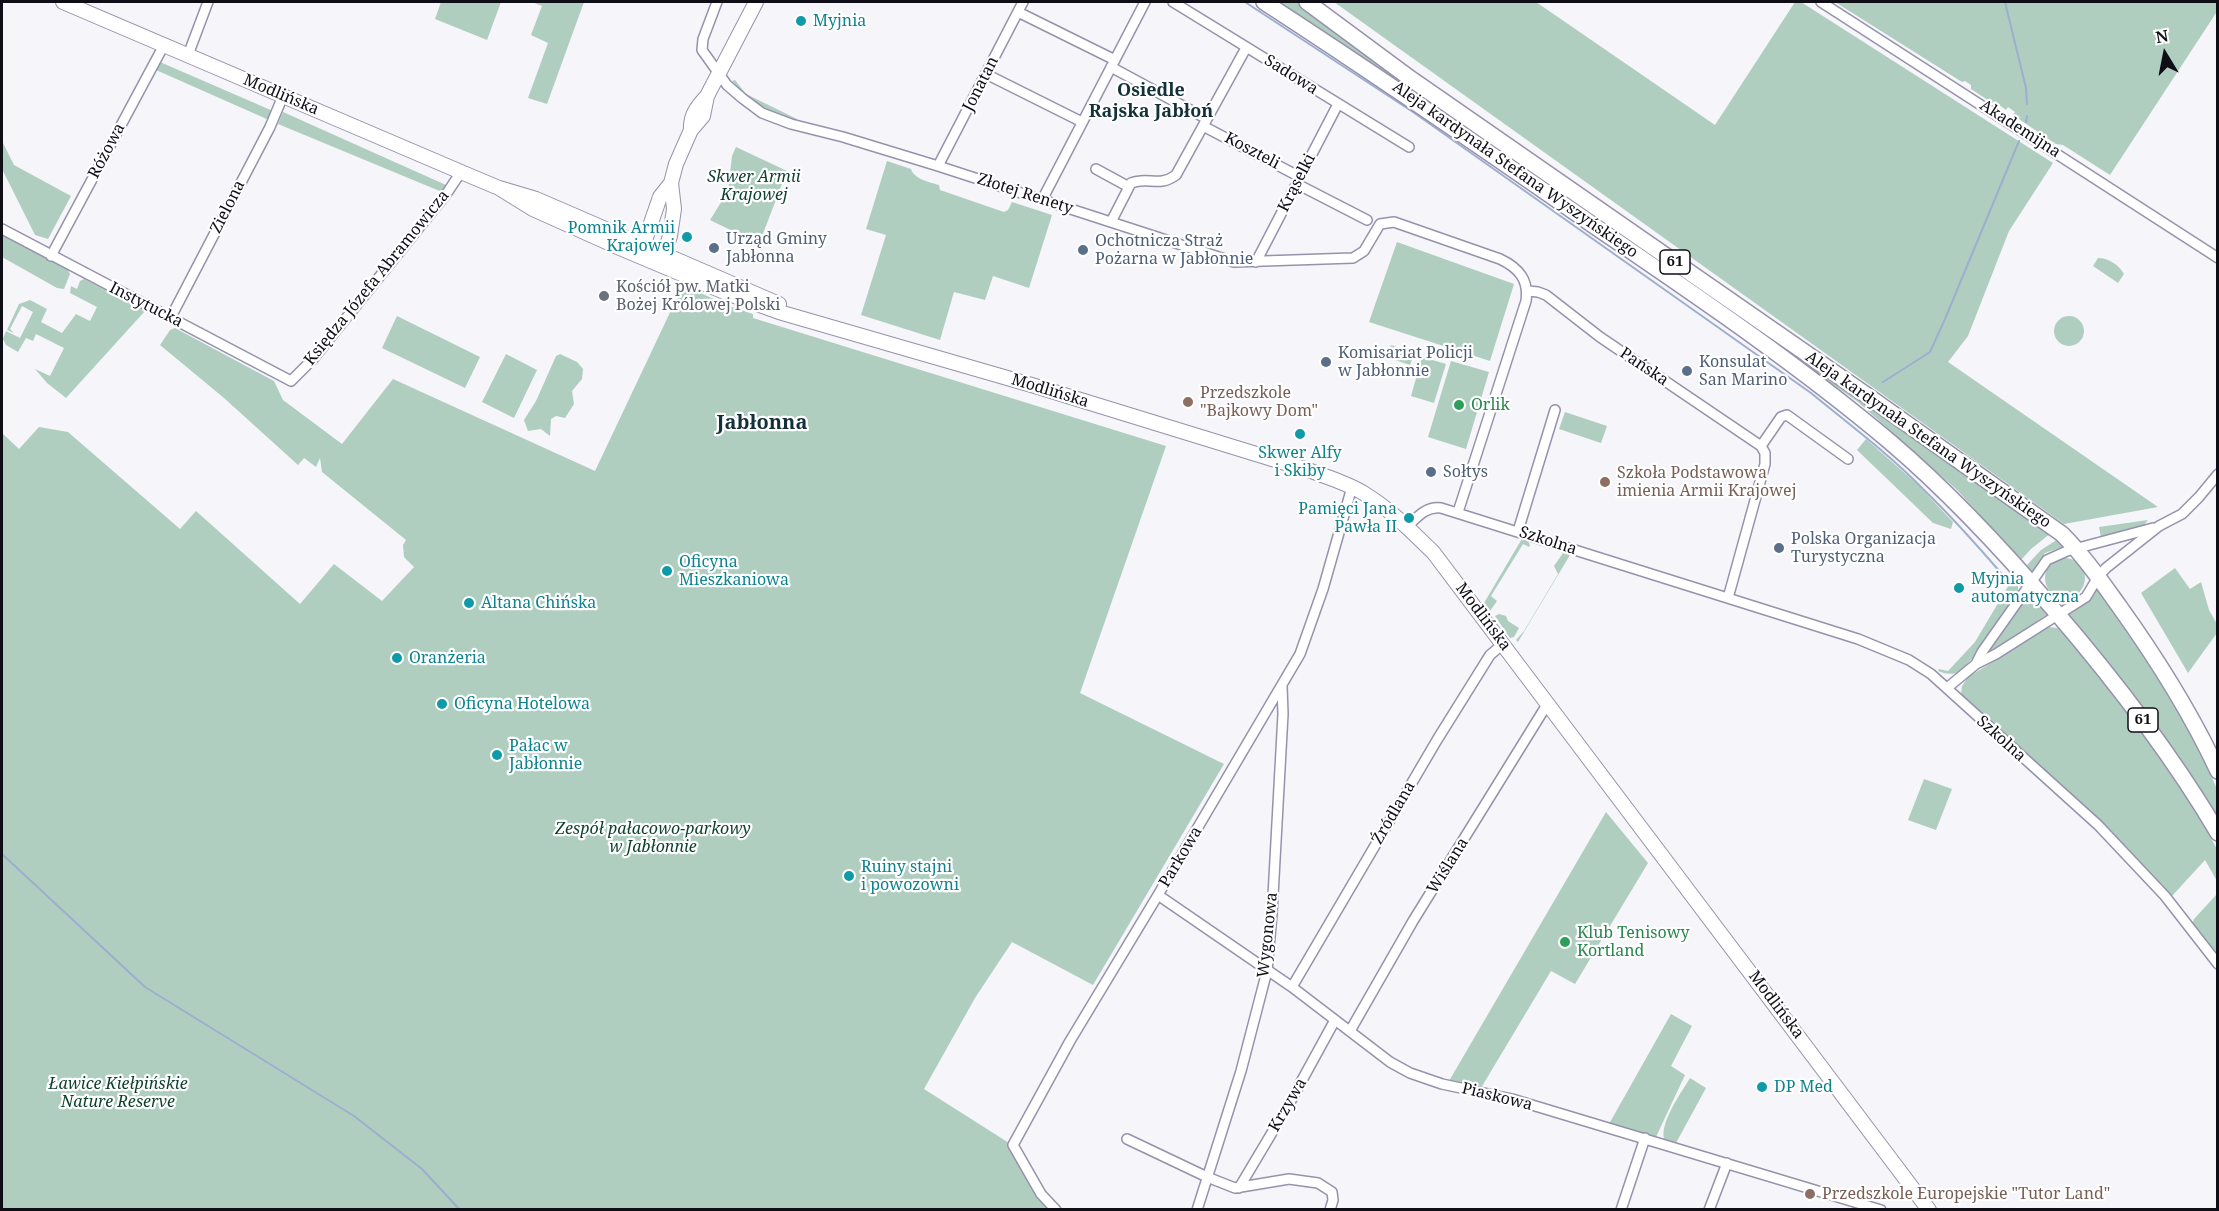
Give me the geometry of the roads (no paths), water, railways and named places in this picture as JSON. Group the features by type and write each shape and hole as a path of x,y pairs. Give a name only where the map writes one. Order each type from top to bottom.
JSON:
{"main road":[{"name":"Modlińska","path":"63,2 499,188 536,199 729,294 779,312 1308,470 1352,487 1372,498 1407,526 1433,552 1929,1209"},
{"path":"664,254 670,236 674,209 672,183 676,164 691,130 692,117 696,107 707,96 756,2"},
{"name":"Aleja kardynała Stefana Wyszyńskiego","path":"1264,2 1353,59 1735,323 1832,395 1929,477 2031,582"},
{"name":"Aleja kardynała Stefana Wyszyńskiego","path":"1307,2 1411,79 2044,521 2077,549"},
{"path":"645,253 660,197 672,183"},
{"name":"Modlińska","path":"645,253 664,254 822,323"},
{"name":"61","path":"2077,549 2158,660 2200,732 2217,771"},
{"name":"61","path":"2031,582 2111,677 2156,737 2192,789 2217,833"}],"street":[{"path":"188,55 208,2"},
{"name":"Złotej Renety","path":"717,2 703,39 702,50 727,85 762,113 791,124 938,166 1234,262 1358,256 1365,251 1380,224 1394,222 1508,263 1521,273 1528,291"},
{"name":"Jonatan","path":"938,166 1023,2"},
{"path":"1042,200 1145,2"},
{"name":"Sadowa","path":"1173,2 1409,147"},
{"name":"Akademijna","path":"1821,2 2217,258"},
{"name":"Koszteli","path":"1018,12 1113,64 1298,180 1367,220"},
{"name":"Różowa","path":"51,256 164,45"},
{"path":"1111,222 1131,183 1138,181 1158,183 1168,181 1176,175 1246,48"},
{"path":"986,74 1082,122"},
{"name":"Zielona","path":"171,317 270,127 283,96"},
{"name":"Krąselki","path":"1256,262 1338,104"},
{"path":"1096,169 1129,186"},
{"name":"Księdza Józefa Abramowicza","path":"291,381 313,359 447,193 461,172"},
{"name":"Instytucka","path":"2,229 291,381"},
{"path":"1458,513 1528,291"},
{"name":"Pańska","path":"1528,291 1546,295 1600,337 1761,446"},
{"path":"1518,531 1556,410"},
{"path":"1728,598 1764,468 1765,453 1761,446 1781,417 1787,415 1848,459"},
{"path":"1947,688 1976,664 1996,654 2086,597 2106,568 2159,526 2192,506 2217,474"},
{"name":"Parkowa","path":"1056,1209 1041,1194 1013,1145 1070,1041 1282,687 1307,639 1352,487"},
{"name":"Szkolna","path":"1407,526 1433,507 1458,513 1893,652 1920,667 1947,688 2098,825 2165,896 2217,964"},
{"path":"1976,664 2047,560 2055,555 2159,526"},
{"name":"Źródlana","path":"1292,987 1437,740 1490,655 1503,644"},
{"name":"Wygonowa","path":"1197,1209 1241,1071 1267,971 1283,714 1282,687"},
{"name":"Wiślana","path":"1350,1031 1413,921 1548,703"},
{"name":"Piaskowa","path":"1158,895 1292,987 1390,1062 1410,1073 1424,1079 1512,1099 1881,1209"},
{"name":"Krzywa","path":"1239,1188 1335,1020"},
{"path":"1621,1209 1645,1138"},
{"path":"1127,1139 1207,1177 1239,1188 1289,1179 1318,1183 1332,1192 1333,1200 1330,1209"},
{"path":"1709,1209 1727,1163"}],"waterway":[{"path":"1245,2 1413,112 1811,393 1910,476 2001,573"},
{"path":"2005,2 2026,88 2027,104"},
{"path":"2026,122 2027,116"},
{"path":"1883,382 1930,352 2019,141"},
{"path":"2,854 145,987 354,1116 422,1169 460,1210"}],"place":[{"name":"Myjnia","path":"801,21"},
{"name":"Pomnik Armii Krajowej","path":"687,237"},
{"name":"Urząd Gminy Jabłonna","path":"714,248"},
{"name":"Ochotnicza Straż Pożarna w Jabłonnie","path":"1083,250"},
{"name":"Kościół pw. Matki Bożej Królowej Polski","path":"604,296"},
{"name":"Komisariat Policji w Jabłonnie","path":"1326,362"},
{"name":"Konsulat San Marino","path":"1687,371"},
{"name":"Przedszkole \"Bajkowy Dom\"","path":"1188,402"},
{"name":"Orlik","path":"1459,405"},
{"name":"Skwer Alfy i Skiby","path":"1300,434"},
{"name":"Sołtys","path":"1431,472"},
{"name":"Szkoła Podstawowa imienia Armii Krajowej","path":"1605,482"},
{"name":"Pamięci Jana Pawła II","path":"1409,518"},
{"name":"Polska Organizacja Turystyczna","path":"1779,548"},
{"name":"Oficyna Mieszkaniowa","path":"667,571"},
{"name":"Myjnia automatyczna","path":"1959,588"},
{"name":"Altana Chińska","path":"469,603"},
{"name":"Oranżeria","path":"397,658"},
{"name":"Oficyna Hotelowa","path":"442,704"},
{"name":"Pałac w Jabłonnie","path":"497,755"},
{"name":"Ruiny stajni i powozowni","path":"849,876"},
{"name":"Klub Tenisowy Kortland","path":"1565,942"},
{"name":"DP Med","path":"1762,1087"},
{"name":"Przedszkole Europejskie \"Tutor Land\"","path":"1810,1194"}],"district":[{"name":"Osiedle Rajska Jabłoń","path":"1151,101"},
{"name":"Jabłonna","path":"762,423"}],"park label":[{"name":"Skwer Armii Krajowej","path":"754,186"},
{"name":"Zespół pałacowo-parkowy w Jabłonnie","path":"653,838"},
{"name":"Ławice Kiełpińskie Nature Reserve","path":"118,1093"}]}
